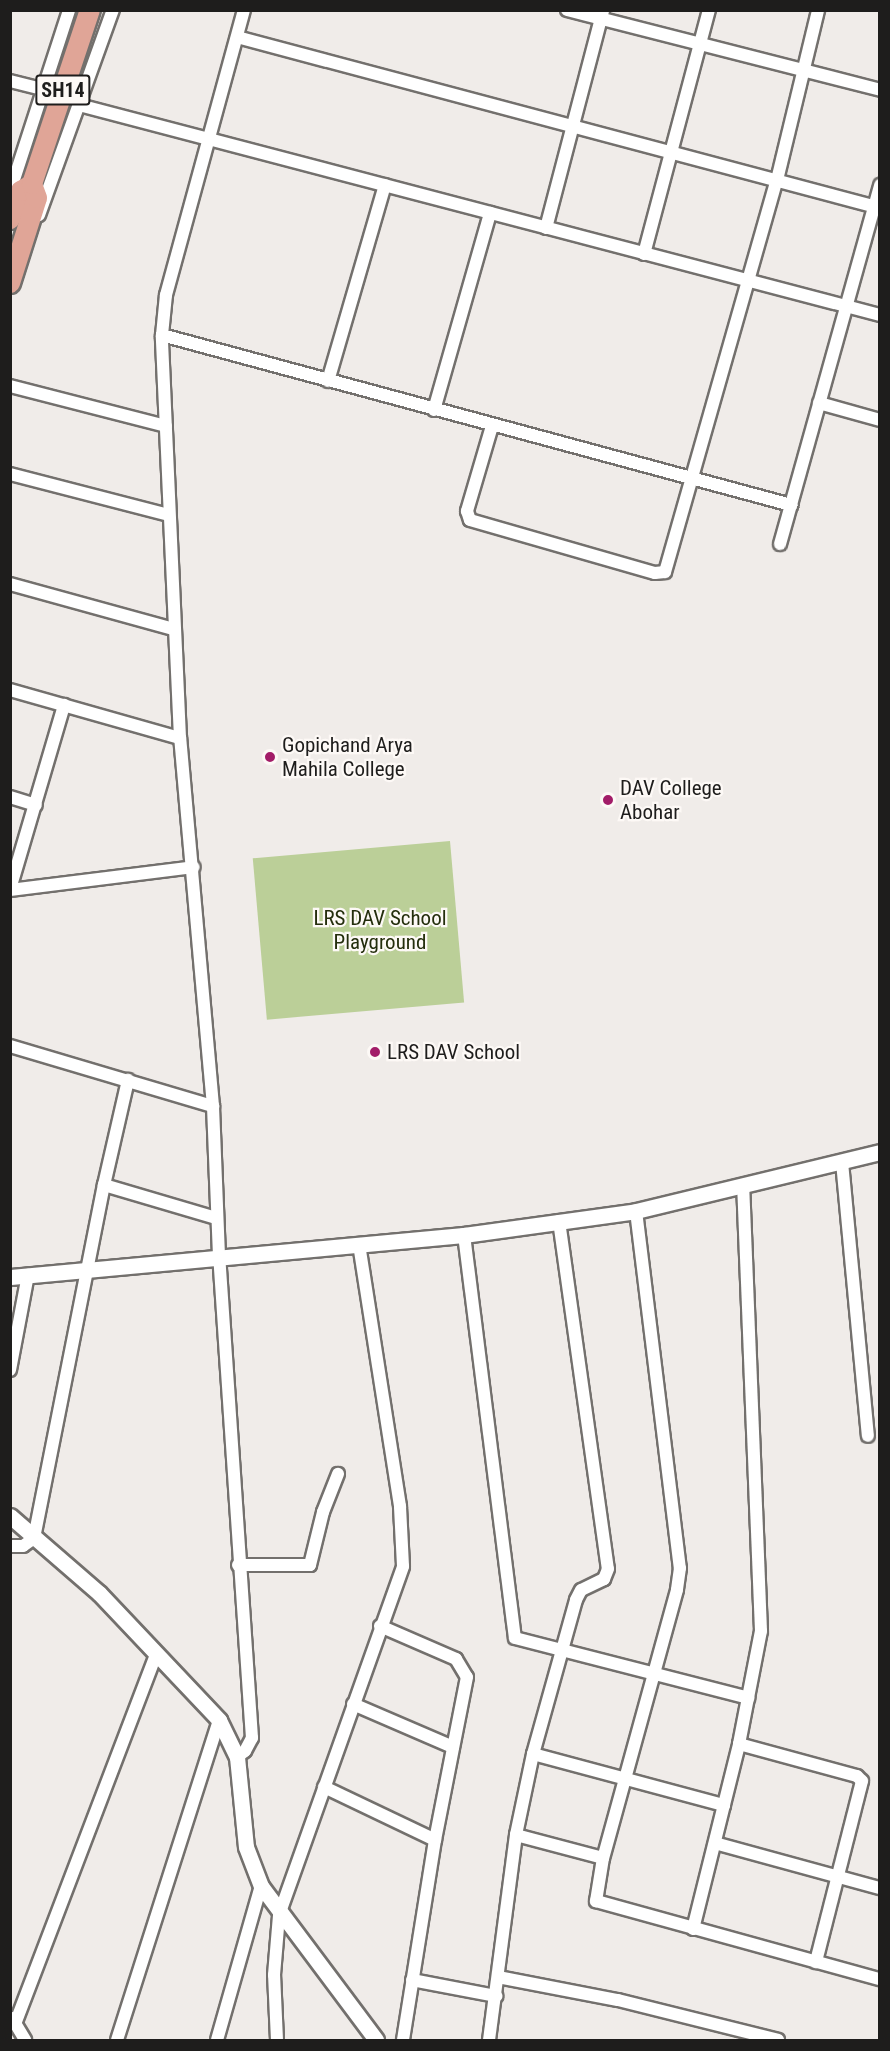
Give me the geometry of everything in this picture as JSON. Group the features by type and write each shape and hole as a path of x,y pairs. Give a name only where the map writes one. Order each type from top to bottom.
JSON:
{"main road":[{"name":"SH14","path":"10,219 21,191 34,177 90,10"},
{"name":"SH14","path":"10,283 37,198 34,177"}],"street":[{"path":"10,192 69,10"},
{"path":"29,227 46,200 112,10"},
{"path":"237,1757 245,1751 252,1738 238,1565 216,1218 213,1106 194,867 180,738 162,335 166,296 244,10"},
{"path":"567,10 602,15 879,90"},
{"path":"644,254 709,10"},
{"path":"492,426 468,518 655,573 665,572 694,480 750,280 818,10"},
{"path":"546,228 602,15"},
{"path":"237,38 877,207"},
{"path":"10,81 42,89"},
{"path":"79,105 879,315"},
{"path":"328,381 385,185"},
{"path":"780,544 846,305 877,207 879,185"},
{"path":"434,410 490,213"},
{"path":"162,335 791,505"},
{"path":"10,386 166,426"},
{"path":"819,403 879,420"},
{"path":"10,474 169,515"},
{"path":"10,584 174,629"},
{"path":"10,690 180,738"},
{"path":"64,705 10,890 194,867"},
{"path":"10,797 36,805"},
{"path":"10,1046 213,1106"},
{"path":"10,1546 23,1546 34,1538 86,1270 128,1080"},
{"path":"10,1276 464,1235 636,1211 743,1187 879,1152"},
{"path":"842,1162 868,1436"},
{"path":"104,1185 216,1218"},
{"path":"693,1929 739,1744 761,1619 743,1187"},
{"path":"636,1211 680,1568 677,1590 652,1672 595,1896 599,1904 879,1979"},
{"path":"489,2040 516,1835 533,1754 561,1651 581,1590 603,1579 608,1569 559,1221"},
{"path":"464,1235 513,1634 520,1641 652,1672 748,1698"},
{"path":"277,2040 274,1975 279,1915 404,1557 400,1506 359,1244"},
{"path":"10,1370 28,1275"},
{"path":"238,1565 310,1565 323,1512 338,1474"},
{"path":"10,1516 99,1593 219,1720 237,1757 246,1847 261,1886 279,1915 376,2040"},
{"path":"380,1626 462,1664 467,1677 435,1840 403,2040"},
{"path":"25,2040 13,2019 157,1653"},
{"path":"353,1704 453,1747"},
{"path":"117,2040 219,1720"},
{"path":"739,1744 857,1776 862,1781 840,1877 816,1962"},
{"path":"533,1754 723,1805"},
{"path":"324,1787 435,1840"},
{"path":"516,1835 603,1858"},
{"path":"715,1843 879,1888"},
{"path":"217,2040 261,1886"},
{"path":"498,1977 618,2000 778,2040"},
{"path":"412,1980 496,1996"}],"green space":[{"name":"LRS DAV School Playground","path":"450,841 464,1002 267,1020 253,858"}],"place":[{"name":"Gopichand Arya Mahila College","path":"270,757"},
{"name":"DAV College Abohar","path":"608,800"},
{"name":"LRS DAV School","path":"375,1052"}]}
